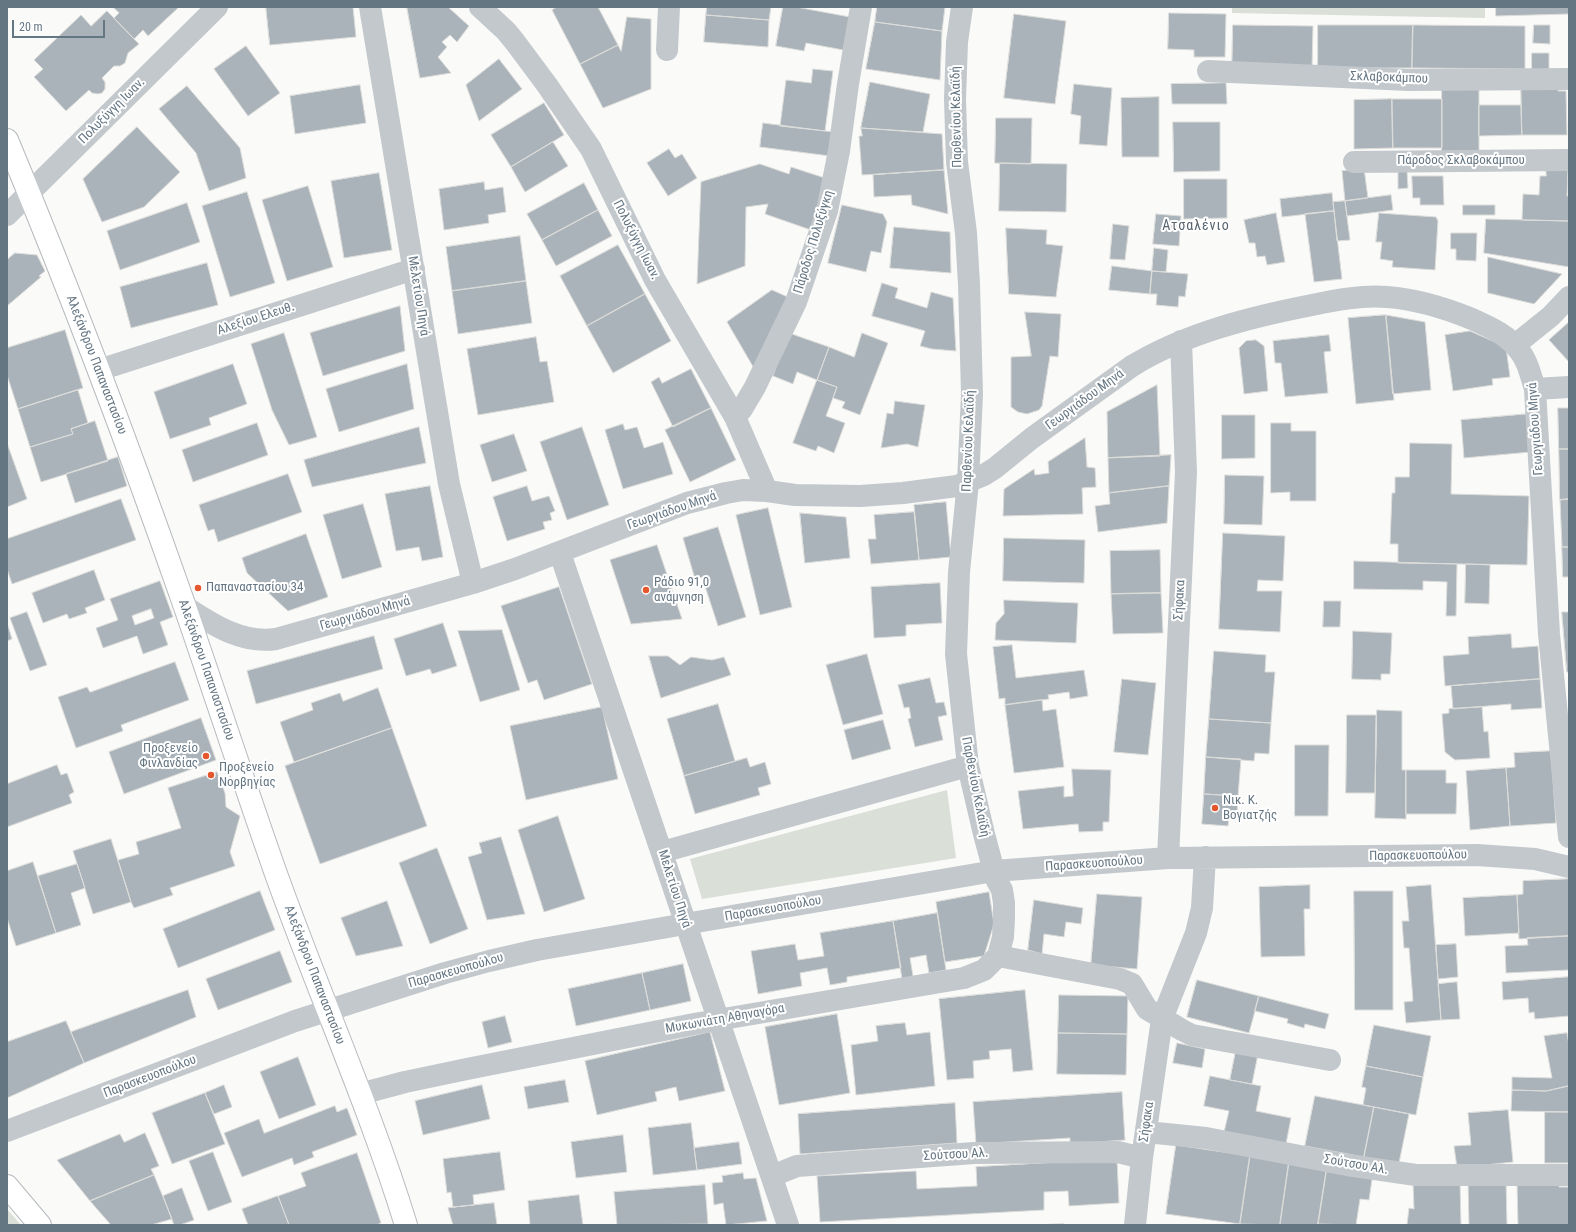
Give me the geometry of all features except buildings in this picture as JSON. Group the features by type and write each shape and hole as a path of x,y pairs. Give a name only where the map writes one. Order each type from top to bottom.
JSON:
{"main road":[{"name":"Αλεξάνδρου Παπαναστασίου","path":"7,140 99,370 184,606 279,882 360,1094 406,1225"},
{"path":"7,1186 40,1225"}],"street":[{"name":"Πολυξύγγη Ιωαν.","path":"7,215 217,7"},
{"name":"Μελετίου Πηγά","path":"370,7 448,484 473,583"},
{"name":"Πολυξύγγη Ιωαν.","path":"480,7 506,31 515,42 591,149 655,280 735,416 767,490"},
{"path":"667,50 669,7"},
{"name":"Πάροδος Πολυξύγκη","path":"735,416 742,409 754,387 796,302 826,211 839,151 846,97 861,7"},
{"name":"Παρθενίου Κελαϊδή","path":"962,7 957,42 955,98 957,162 966,233 971,332 972,408 968,482 959,572 956,654 968,766 994,871"},
{"name":"Σκλαβοκάμπου","path":"1208,71 1409,80 1569,79"},
{"name":"Πάροδος Σκλαβοκάμπου","path":"1354,162 1569,160"},
{"name":"Αλεξίου Ελευθ.","path":"99,370 414,269"},
{"name":"Γεωργιάδου Μηνά","path":"184,606 210,622 238,636 265,641 286,637 473,583 560,553 687,503 726,493 743,490 767,490 795,495 860,496 938,489 968,482 995,468 1032,438 1132,366 1148,356 1181,341 1213,330 1294,308 1344,299 1386,297 1416,301 1450,310 1484,324 1506,337 1515,345 1526,360 1535,389 1544,550 1561,684 1569,837"},
{"path":"1515,345 1551,316 1569,297"},
{"name":"Σήφακα","path":"1168,858 1186,472 1181,341"},
{"path":"1535,389 1569,387"},
{"name":"Μελετίου Πηγά","path":"560,553 772,1176 784,1225"},
{"path":"662,852 968,766"},
{"name":"Παρασκευοπούλου","path":"7,1131 295,1021 445,973 489,961 537,950 994,871 1168,858 1477,855 1535,859 1569,867"},
{"name":"Σήφακα","path":"1135,1225 1142,1158 1162,1019 1196,933 1202,908 1205,857"},
{"name":"Μυκωνιάτη Αθηναγόρα","path":"360,1094 405,1082 474,1067 718,1020 964,978 984,970 998,956 1004,937 1004,903 1002,890 994,871"},
{"path":"998,956 1120,979 1132,984 1147,1009 1182,1030 1204,1038 1330,1060"},
{"name":"Σούτσου Αλ.","path":"1146,1132 1206,1138 1416,1175 1569,1175"},
{"name":"Σούτσου Αλ.","path":"772,1176 798,1166 974,1153 1118,1152 1142,1158"}],"shaded area":[{"path":"1232,7 1485,7 1485,18 1232,13"},
{"path":"947,790 956,858 702,899 690,859"},
{"path":"7,1209 21,1225 7,1225"}],"place":[{"name":"Παπαναστασίου 34","path":"198,588"},
{"name":"Ράδιο 91,0 ανάμνηση","path":"646,590"},
{"name":"Προξενείο Φινλανδίας","path":"206,756"},
{"name":"Προξενείο Νορβηγίας","path":"211,775"},
{"name":"Νικ. Κ. Βογιατζής","path":"1215,808"}],"district":[{"name":"Ατσαλένιο","path":"1196,226"}]}
